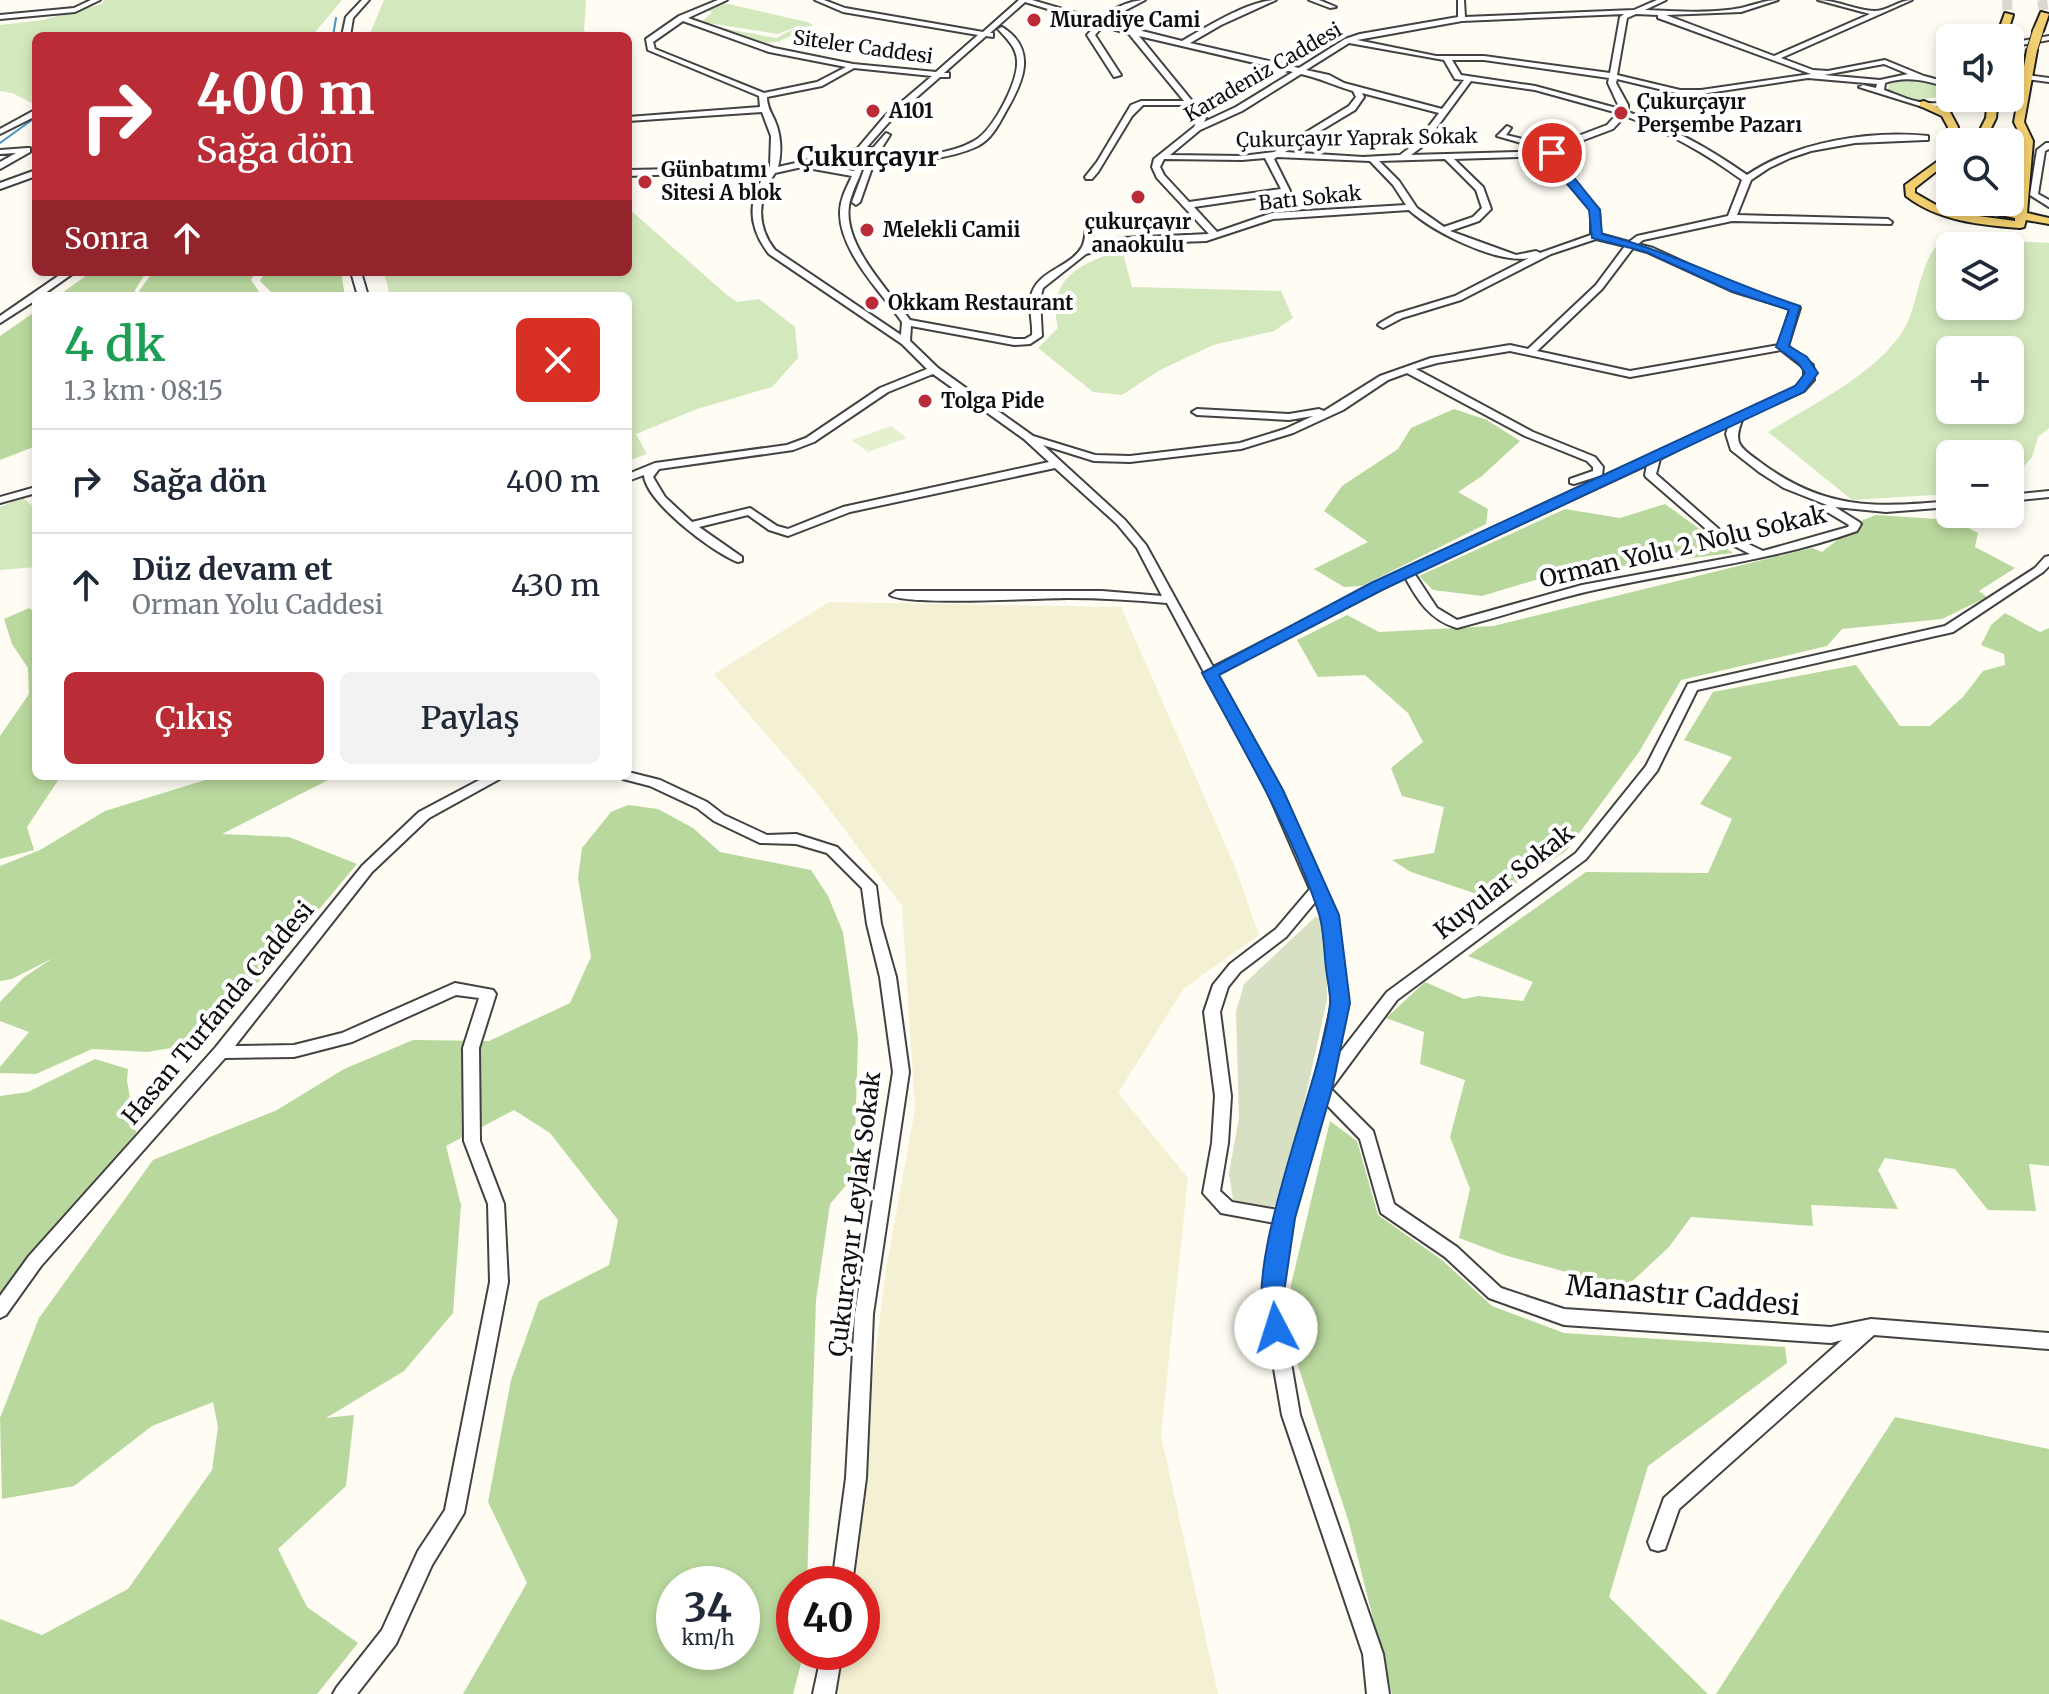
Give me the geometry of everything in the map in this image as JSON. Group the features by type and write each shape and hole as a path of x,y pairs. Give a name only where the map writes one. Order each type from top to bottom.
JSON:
{"main road":[{"path":"2020,219 2028,141 2019,122 2032,50 2044,14"},
{"path":"2005,24 2008,15"},
{"path":"1924,104 1946,114 1953,128"},
{"path":"1936,167 1909,187 1916,201 1936,204"},
{"path":"1936,181 1921,194 1936,202"},
{"path":"2005,216 2049,228"},
{"path":"2020,219 2049,221"}],"street":[{"path":"0,17 75,10 97,0"},
{"path":"347,32 350,17 366,0"},
{"path":"724,0 682,18 649,41 652,50 763,95 819,84 853,66"},
{"path":"818,0 843,10 990,35 1002,29 1009,15"},
{"path":"847,229 873,160 874,149 945,75 1024,0 1132,32 1298,70 1357,90 1443,112"},
{"path":"1117,75 1091,38 1101,23 1142,0"},
{"path":"1185,43 1218,23 1273,0"},
{"path":"1312,0 1332,7"},
{"path":"1461,0 1462,19"},
{"path":"1624,112 1613,76 1624,17 1663,0"},
{"name":"Karadeniz Caddesi","path":"1164,157 1197,128 1239,109 1348,41 1462,19 1741,10 1774,0"},
{"path":"1821,0 1879,14"},
{"path":"1775,58 1909,0"},
{"path":"1646,8 1820,74 1885,62 1896,73 1936,80"},
{"name":"Siteler Caddesi","path":"682,18 772,50 853,66 945,75"},
{"path":"873,160 940,153 977,143 989,134 1022,77 1019,47 1002,29"},
{"path":"1132,32 1202,118 1197,128"},
{"path":"2024,42 2049,38"},
{"path":"1348,41 1446,57 1484,58 1613,76 1680,92 1808,76 1881,82 1896,73"},
{"path":"1446,57 1453,74 1624,112 1686,138 1747,179"},
{"path":"905,342 907,322 855,248 847,229 844,209 862,159 861,149 888,118 945,75"},
{"path":"2029,77 2049,80"},
{"path":"1402,158 1420,144 1469,78"},
{"path":"1780,80 1819,80 1924,104 1936,103"},
{"path":"1881,82 1879,89 1883,93"},
{"path":"1189,205 1286,191 1269,158 1352,108 1360,97 1357,90"},
{"path":"763,95 764,109 773,125 776,162 760,189 757,226 761,239 772,252 905,342 934,370 1028,437 1121,522 1142,547 1274,790 1329,915 1340,1003 1321,1089 1284,1218 1271,1299 1291,1415 1373,1654 1378,1694"},
{"path":"1089,177 1099,168 1102,156 1134,107 1141,103 1191,103"},
{"path":"632,119 764,109"},
{"name":"Çukurçayır Yaprak Sokak","path":"1164,157 1242,158 1275,154 1372,159 1552,151 1610,127 1624,112"},
{"path":"0,132 32,115"},
{"path":"1507,128 1501,136 1552,151 1554,162 1595,210 1596,236"},
{"path":"1732,218 1747,179 1758,170 1804,149 1925,138"},
{"path":"2049,145 2041,150 2034,195 2049,204"},
{"path":"632,173 761,168 772,171 861,149 874,149"},
{"path":"0,152 27,150 0,166"},
{"path":"1443,230 1476,219 1487,209 1480,189 1447,156"},
{"path":"1164,157 1156,167 1160,176 1214,234"},
{"path":"1372,159 1396,183 1411,207 1443,230 1515,258 1548,252 1596,236 1631,245 1697,269 1735,289 1795,308 1783,347"},
{"path":"800,164 856,174"},
{"path":"0,186 32,174"},
{"name":"Batı Sokak","path":"1086,251 1106,243 1188,240 1272,216 1411,207"},
{"path":"1532,350 1599,287 1631,245 1640,238 1732,218 1888,222"},
{"path":"907,322 1027,342 1037,336 1035,296 1039,287 1086,251 1092,240 1090,224"},
{"path":"1383,325 1399,316 1458,298 1548,252"},
{"path":"41,292 64,276"},
{"path":"0,320 32,298"},
{"path":"1028,437 1094,458 1130,459 1241,446 1289,431 1339,408 1384,378 1408,369 1510,348 1532,350 1593,368 1630,374 1783,347 1809,367 1809,380 1800,389 1408,572 1210,673"},
{"path":"1408,369 1529,434 1591,459 1598,467 1598,473 1574,481"},
{"path":"632,476 655,466 789,448 810,440 884,390 934,370"},
{"path":"1197,412 1289,417 1339,408"},
{"path":"1738,416 1731,434 1735,448 1819,502 1858,509 1936,505"},
{"path":"1655,456 1650,475 1659,486 1682,499 1717,533 1759,554"},
{"path":"692,525 750,511 773,528 788,533 847,509 1057,464"},
{"path":"655,466 648,477 650,488 692,525 738,559"},
{"path":"0,500 32,491"},
{"path":"2024,497 2049,494"},
{"name":"Orman Yolu 2 Nolu Sokak","path":"1408,572 1424,601 1441,620 1457,624 1596,586 1823,540 1853,529 1850,520 1819,502"},
{"name":"Kuyular Sokak","path":"1321,1089 1392,996 1581,856 1652,768 1692,687 1949,629 2039,570 2049,559"},
{"path":"896,595 957,599 1095,592 1170,600"},
{"name":"Çukurçayır Leylak Sokak","path":"632,777 655,783 702,805 719,818 765,840 796,839 832,850 869,886 874,924 888,977 901,1072 864,1314 856,1478 844,1566"},
{"name":"Hasan Turfanda Caddesi","path":"0,1310 35,1261 221,1052 367,869 424,815 490,780"},
{"path":"1284,1218 1227,1208 1211,1193 1220,1143 1223,1096 1212,1012 1221,985 1235,968 1281,933 1318,889"},
{"path":"221,1052 294,1051 346,1038 455,989 488,994 471,1048 472,1141 496,1204 499,1282 454,1513 425,1558 389,1637 344,1694"},
{"name":"Manastır Caddesi","path":"1321,1089 1367,1136 1387,1208 1451,1252 1495,1293 1564,1317 1831,1335 1871,1327 2049,1341"},
{"path":"1658,1542 1671,1504 1871,1327"},
{"path":"824,1694 829,1670"}],"shaded area":[{"path":"829,602 1121,607 1235,867 1259,935 1184,988 1118,1093 1188,1178 1161,1435 1218,1694 831,1694 834,1670 880,1670 880,1566 847,1566 887,1263 915,1109 902,906 817,793 714,674"}],"green space":[{"path":"104,0 342,0 315,32 32,32 32,103 0,91 0,25 43,20 102,4"},
{"path":"384,0 586,0 586,32 371,32"},
{"path":"724,3 813,25 778,42 763,43 701,24 776,38 799,26 778,34 702,22 712,12 705,10"},
{"path":"1901,79 1921,80 1936,85 1936,97 1920,100 1888,90 1889,83"},
{"path":"632,212 727,295 737,302 759,299 795,327 798,358 772,387 697,409 636,434 647,454 632,460 632,292 389,292 385,276 632,276"},
{"path":"2024,242 2049,243 2049,428 2038,437 2032,457 2024,466 2024,440 1936,440 1936,495 1852,500 1768,432 1838,390 1886,352 1906,325 1928,259 1936,246 1936,320 2024,320"},
{"path":"1122,250 1132,287 1281,291 1293,318 1274,331 1213,345 1160,370 1122,395 1093,392 1038,348 1058,328 1057,297 1062,285 1080,267"},
{"path":"86,276 144,276 134,292 64,292"},
{"path":"150,276 253,276 251,280 259,292 140,292"},
{"path":"263,276 342,276 344,292 271,292 260,281"},
{"path":"32,314 32,448 0,460 0,336"},
{"path":"1454,409 1487,420 1520,441 1482,476 1458,492 1488,509 1486,524 1362,586 1344,587 1314,569 1368,542 1324,511 1342,486 1398,449 1411,428"},
{"path":"891,426 907,438 868,452 852,440"},
{"path":"23,498 32,506 32,567 0,570 0,507"},
{"path":"1665,504 1733,553 1552,575 1482,596 1433,590 1419,576 1565,509 1620,518"},
{"path":"1876,515 1936,519 1936,528 1968,528 1978,533 1975,547 2015,568 1979,591 1987,597 1942,619 1842,629 1827,646 1681,680 1639,752 1566,851 1492,899 1411,872 1392,860 1434,853 1444,807 1402,796 1391,768 1423,742 1408,713 1365,675 1318,677 1297,640 1347,615 1379,632 1493,626 1812,548 1822,552 1863,520"},
{"path":"29,608 32,610 32,780 58,780 27,827 34,850 0,859 0,736 29,694 28,668 12,644 4,619"},
{"path":"2005,613 2040,632 2049,628 2049,1166 2029,1164 2036,1211 1988,1210 1955,1169 1885,1158 1878,1170 1898,1209 1811,1205 1813,1226 1691,1217 1669,1247 1625,1288 1504,1255 1459,1238 1470,1189 1450,1137 1465,1080 1420,1064 1424,1032 1386,1018 1425,982 1464,999 1478,996 1523,1001 1533,982 1468,956 1586,872 1708,873 1732,819 1700,804 1732,757 1684,740 1713,692 1856,665 1900,726 1930,726 1963,697 1983,671 2005,665 2004,654 1981,645 1991,625"},
{"path":"205,780 328,780 222,834 289,837 357,864 208,1042 147,1052 92,1049 36,1074 0,1073 0,1067 29,1032 0,1021 0,1002 23,978 53,958 12,979 0,981 0,866 40,850 105,811"},
{"path":"628,805 658,809 693,828 720,852 811,870 828,896 843,932 858,1038 854,1176 830,1204 816,1300 808,1566 776,1566 776,1670 799,1670 793,1694 463,1694 527,1583 488,1502 511,1380 539,1301 609,1265 618,1220 550,1133 514,1110 446,1146 461,1205 453,1313 404,1371 326,1418 354,1415 346,1486 278,1549 307,1607 358,1643 317,1694 0,1694 0,1619 42,1635 128,1589 212,1470 218,1427 213,1402 152,1426 74,1486 2,1499 0,1418 39,1318 153,1160 277,1110 344,1069 413,1040 489,1041 570,1003 591,957 578,878 582,848 611,812"},
{"path":"1315,917 1320,918 1327,949 1327,1000 1283,1198 1272,1208 1233,1200 1229,1173 1239,1118 1236,1012 1244,984"},
{"path":"95,1059 128,1069 127,1081 136,1133 0,1294 0,1096 28,1092"},
{"path":"1330,1121 1357,1141 1378,1215 1442,1260 1492,1306 1564,1333 1785,1347 1787,1363 1648,1466 1609,1597 1708,1694 1392,1694 1349,1523 1293,1350 1291,1285"},
{"path":"1895,1417 2049,1449 2049,1694 1716,1694"}],"waterway":[{"path":"334,32 336,18"},
{"path":"0,143 32,120"}],"tunnel":[{"path":"2007,0 2008,15"},
{"path":"2042,0 2044,14"}],"place":[{"name":"Muradiye Cami","path":"1034,20"},
{"name":"A101","path":"873,111"},
{"name":"Çukurçayır Perşembe Pazarı","path":"1621,113"},
{"name":"Günbatımı Sitesi A blok","path":"645,182"},
{"name":"çukurçayır anaokulu","path":"1138,197"},
{"name":"Melekli Camii","path":"867,230"},
{"name":"Okkam Restaurant","path":"872,303"},
{"name":"Tolga Pide","path":"925,401"}],"district":[{"name":"Çukurçayır","path":"868,157"}],"route":[{"path":"1276,1328 1271,1299 1284,1218 1321,1089 1340,1003 1329,915 1274,790 1210,673 1258,652 1377,587 1800,389 1812,373 1803,360 1783,347 1795,308 1735,289 1650,250 1596,236 1595,210 1554,162 1552,153"}]}
